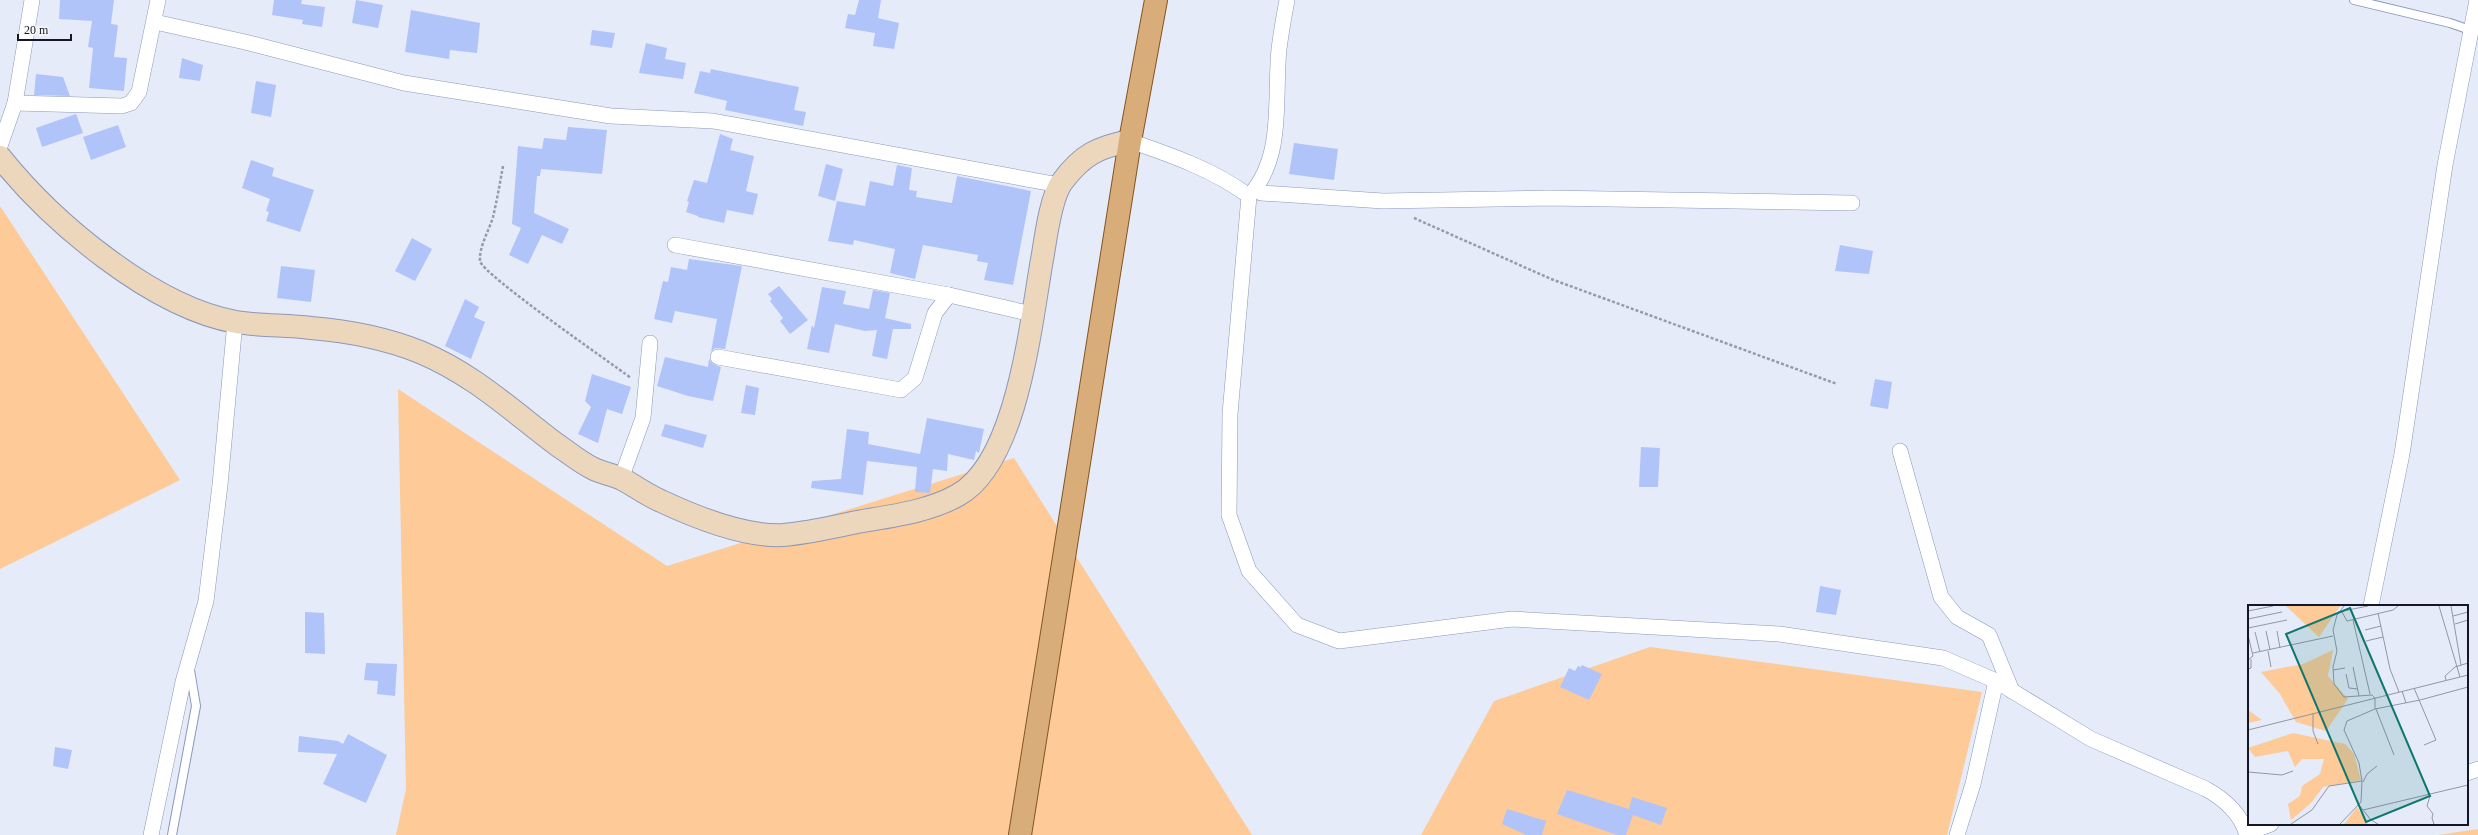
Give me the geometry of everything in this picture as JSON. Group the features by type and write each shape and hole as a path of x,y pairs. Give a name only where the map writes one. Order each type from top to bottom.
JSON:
{"main road":[{"path":"1020,835 1130,141 1156,0"}],"street":[{"path":"0,146 15,103 32,0"},
{"path":"15,103 122,106 131,103 139,92 155,22 158,0"},
{"path":"1287,0 1279,49 1276,142 1252,192 1230,414 1229,515 1249,571 1297,625 1339,641 1512,618 1779,634 1943,658 1996,681 2091,739 2206,789 2223,798 2240,820 2247,834 2269,825"},
{"path":"2371,605 2402,454 2445,165 2473,31 2477,0"},
{"path":"155,22 245,42 404,83 611,116 713,121 1060,185"},
{"path":"0,157 18,180 62,223 137,278 168,297 200,311 235,322 347,332 384,340 422,353 490,390 559,446 591,468 621,479 660,501 706,519 749,532 780,535 819,530 921,510 957,496 974,484 990,464 1004,432 1025,357 1046,237 1060,185 1081,161 1103,146 1130,141 1183,159 1239,189 1261,193 1383,201 1548,198 1852,203"},
{"path":"675,245 949,295 1032,314"},
{"path":"718,357 901,390 915,378 936,313 949,295"},
{"path":"151,835 160,785 188,663 206,601 212,555 235,322"},
{"path":"621,479 643,418 644,394 650,343"},
{"path":"1900,451 1941,597 1957,617 1989,635 2012,691"},
{"path":"1957,835 1973,784 1996,681"}],"lane":[{"path":"2354,0 2450,23 2473,31"},
{"path":"172,835 196,706 188,663"}],"path":[{"path":"503,166 493,217 482,249 480,262 483,267 504,286 634,381 644,394"},
{"path":"1383,201 1433,228 1552,278 1837,384"}],"shaded area":[{"path":"0,206 180,480 0,569"},
{"path":"398,389 667,566 1014,458 1252,835 396,835 406,789"},
{"path":"1650,647 1982,692 1947,835 1421,835 1494,701"},
{"path":"2478,829 2478,835 2438,835"}],"building":[{"path":"60,0 114,0 111,24 118,25 114,57 127,58 124,91 89,88 93,48 88,47 92,21 59,19"},
{"path":"274,0 302,0 301,4 325,7 322,27 302,24 303,20 272,15"},
{"path":"356,0 383,5 378,28 352,23"},
{"path":"859,0 881,0 878,18 899,23 894,49 873,46 875,33 845,28 848,14 855,15"},
{"path":"411,10 480,23 477,53 450,50 449,59 405,52"},
{"path":"592,30 615,33 612,48 590,45"},
{"path":"646,43 667,48 665,59 686,63 683,79 639,73"},
{"path":"182,58 203,65 200,81 179,78"},
{"path":"711,69 799,87 794,110 806,112 803,126 725,110 727,101 694,93 700,71 710,73"},
{"path":"36,74 63,77 70,96 34,95"},
{"path":"256,81 276,85 271,117 251,113"},
{"path":"76,114 83,133 42,147 36,128"},
{"path":"118,125 126,147 91,160 83,137"},
{"path":"568,127 607,130 602,174 541,169 540,176 537,176 534,213 569,229 562,244 542,235 528,264 509,255 521,228 512,224 518,146 542,149 544,138 566,140"},
{"path":"720,134 733,139 730,150 754,156 746,191 758,194 753,215 727,210 724,223 698,217 686,212 689,202 687,201 694,180 707,183"},
{"path":"1294,143 1338,149 1334,180 1289,174"},
{"path":"251,160 274,168 272,176 314,190 300,232 266,221 269,212 266,211 270,199 242,188"},
{"path":"826,164 843,169 835,201 818,196"},
{"path":"897,165 912,168 909,190 917,191 916,197 952,203 957,176 1031,191 1013,285 984,280 988,263 977,261 978,255 923,245 915,279 890,273 895,249 854,240 853,245 828,241 837,201 865,206 870,181 893,186"},
{"path":"412,238 432,249 415,281 395,271"},
{"path":"1840,245 1873,251 1869,274 1835,271"},
{"path":"689,259 742,266 725,349 715,348 711,352 717,319 675,311 672,323 654,319 663,281 668,282 671,267 687,270"},
{"path":"281,266 315,270 311,302 277,298"},
{"path":"779,286 808,320 790,334 780,321 783,318 770,301 772,299 768,294"},
{"path":"822,287 846,291 843,304 869,309 873,290 890,293 885,318 911,324 911,329 893,329 887,359 872,356 877,330 865,331 835,324 829,353 807,349 812,325 814,328"},
{"path":"465,299 479,307 474,317 485,322 471,359 445,346"},
{"path":"665,357 708,367 709,359 713,364 721,367 713,401 688,396 657,386"},
{"path":"592,374 631,387 622,414 607,409 598,443 578,434 591,407 585,401"},
{"path":"1875,379 1892,382 1888,409 1870,406"},
{"path":"746,385 759,388 755,415 741,413"},
{"path":"927,418 984,429 979,453 976,451 974,460 948,454 947,471 933,469 930,493 915,492 917,467 867,461 863,495 811,488 812,481 841,479 847,429 869,432 868,444 920,454"},
{"path":"665,424 707,435 703,448 661,436"},
{"path":"1641,447 1660,448 1658,487 1639,487"},
{"path":"1820,586 1841,590 1836,615 1816,612"},
{"path":"305,612 324,613 325,654 305,653"},
{"path":"366,663 397,664 395,696 377,694 378,681 364,680"},
{"path":"1582,665 1602,674 1589,700 1560,687 1569,668 1575,671 1578,666 1581,667"},
{"path":"348,734 387,755 366,803 323,784 337,754 298,752 299,736 338,741 343,744"},
{"path":"55,747 72,750 68,769 53,766"},
{"path":"1567,790 1629,809 1632,797 1667,808 1661,825 1633,815 1626,835 1617,835 1557,814"},
{"path":"1507,809 1546,821 1542,835 1526,835 1502,824"}]}
